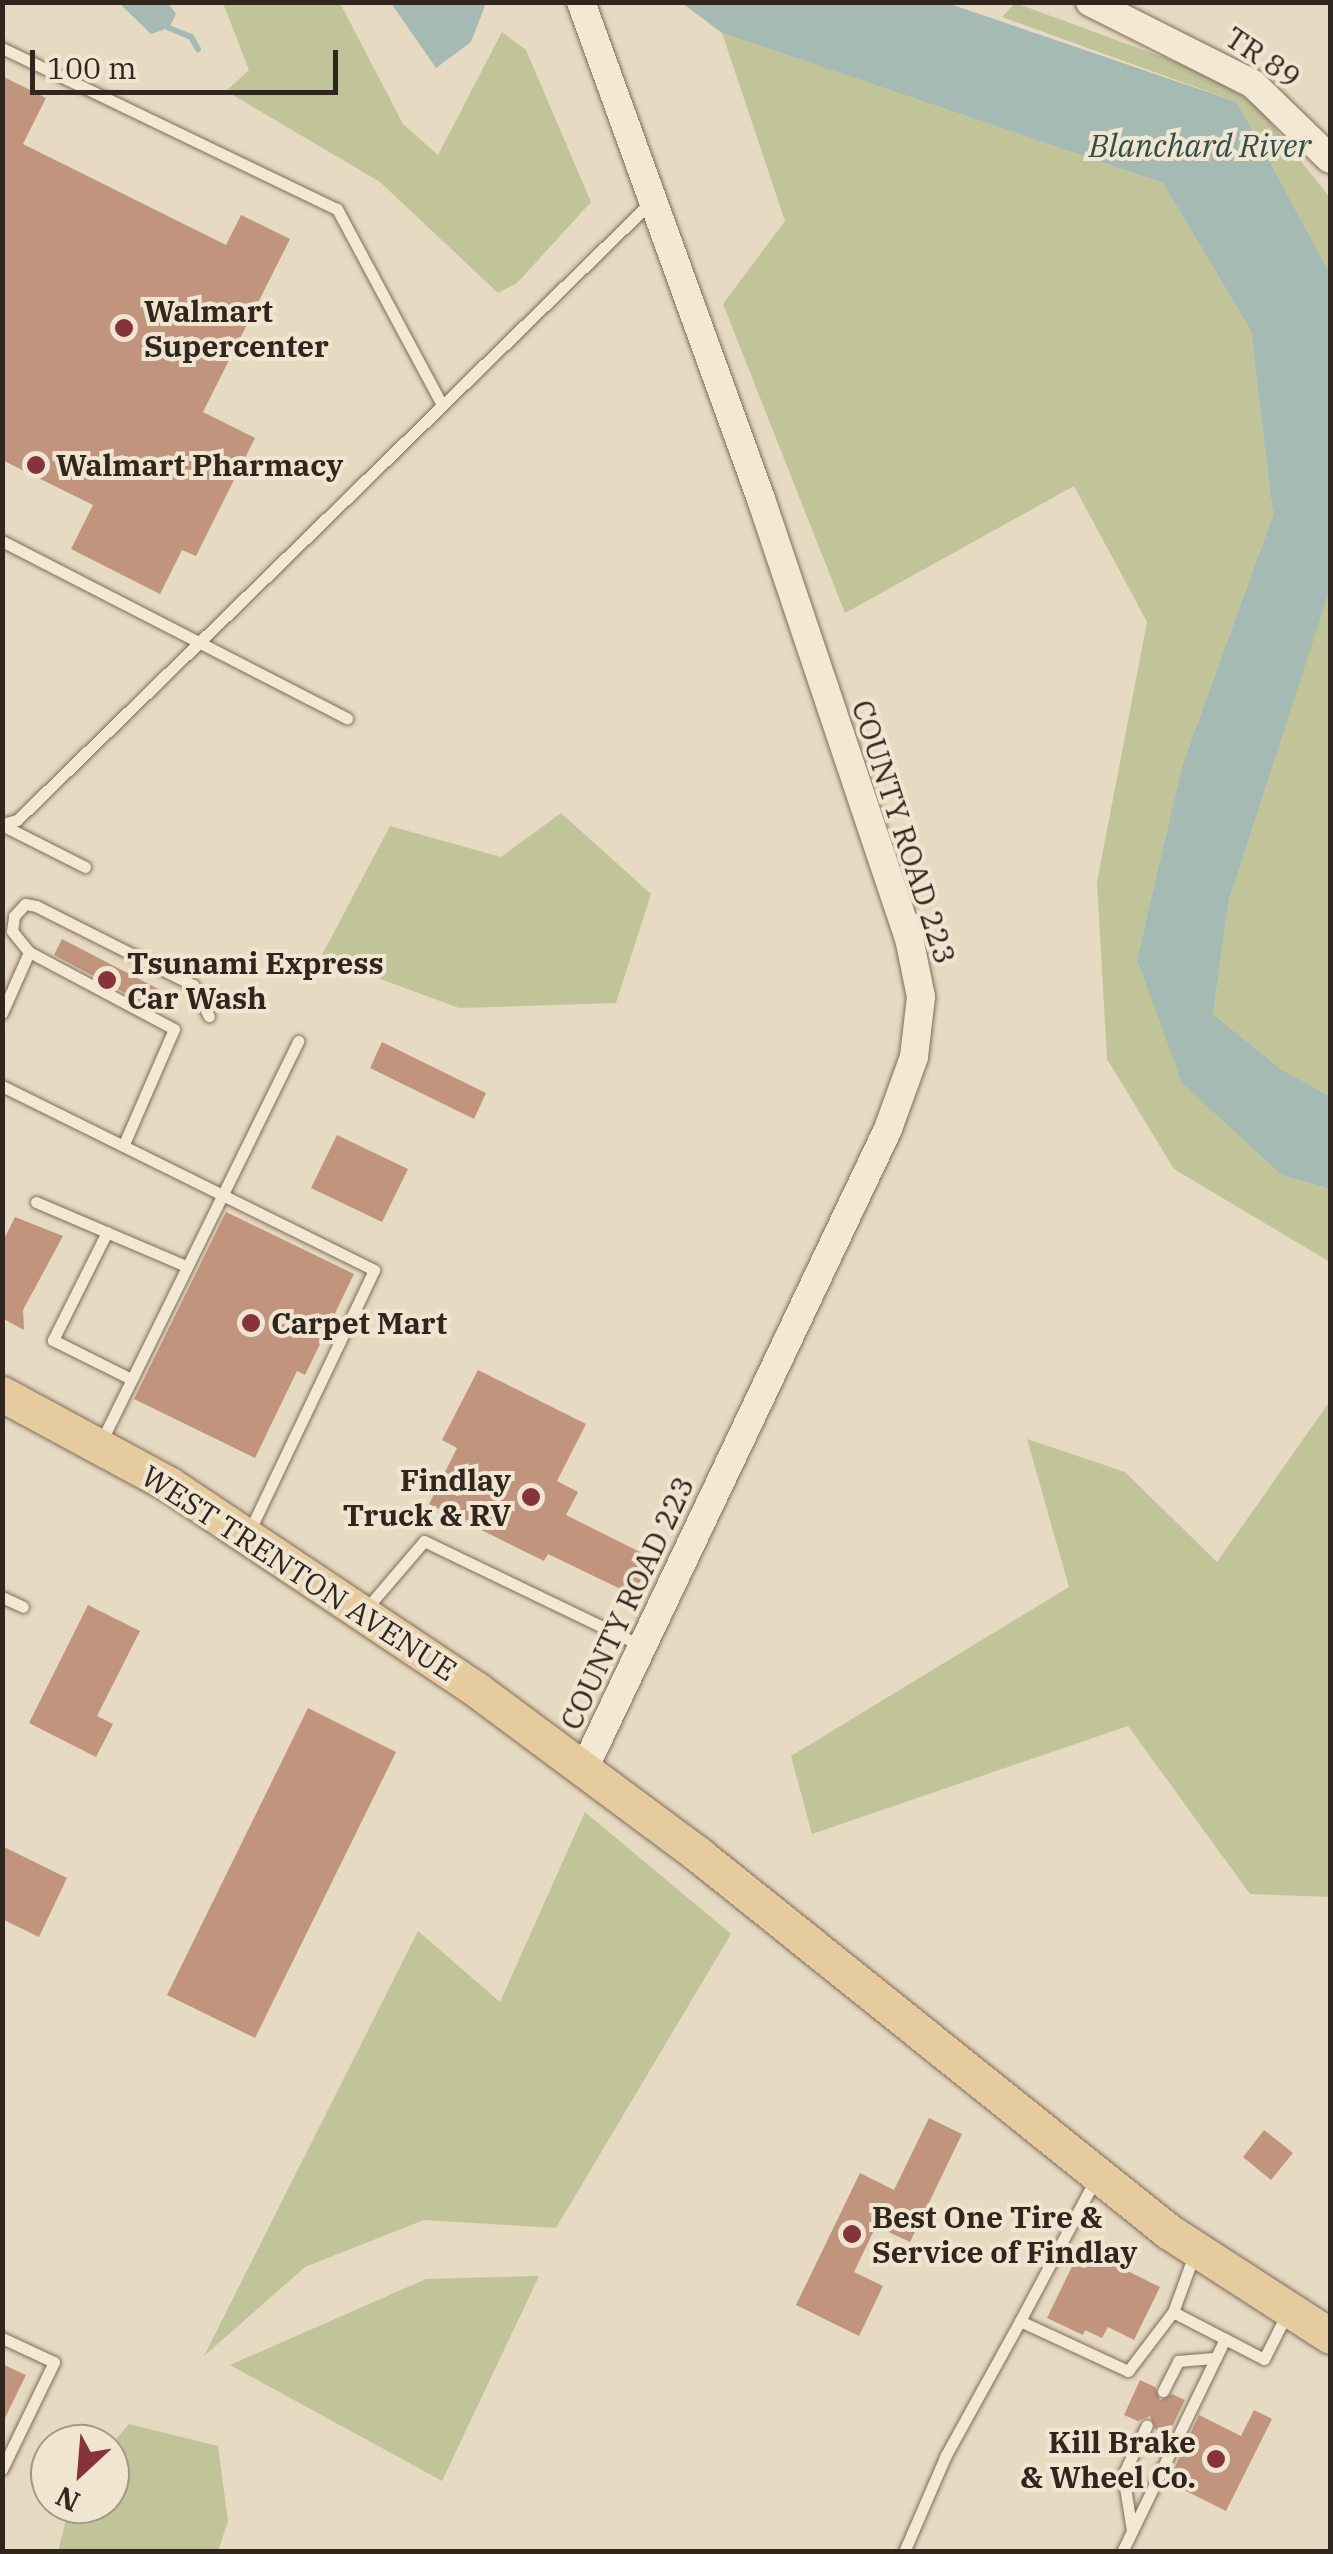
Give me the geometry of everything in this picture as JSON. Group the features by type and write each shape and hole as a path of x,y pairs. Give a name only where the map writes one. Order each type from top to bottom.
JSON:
{"main road":[{"name":"WEST TRENTON AVENUE","path":"2,1394 248,1534 364,1611 584,1770 1196,2250 1330,2336"}],"street":[{"name":"COUNTY ROAD 223","path":"581,2 656,197 908,938 920,997 914,1057 888,1128 584,1770"},
{"name":"TR 89","path":"1090,2 1254,84 1330,159"}],"lane":[{"path":"2,48 337,209 442,405"},
{"path":"2,824 17,820 656,197"},
{"path":"2,541 347,718"},
{"path":"2,824 85,867"},
{"path":"124,1144 166,1058 174,1028 29,952 12,931 25,904 193,985 209,1016"},
{"path":"4,1009 29,952"},
{"path":"99,1446 298,1041"},
{"path":"2,1086 223,1191 374,1270 248,1534"},
{"path":"36,1202 186,1266"},
{"path":"107,1232 54,1340 131,1379"},
{"path":"364,1611 424,1542 642,1646"},
{"path":"2,1597 22,1607"},
{"path":"904,2552 946,2455 1097,2175"},
{"path":"1020,2321 1128,2372 1173,2312 1196,2250"},
{"path":"1173,2312 1264,2359 1288,2311"},
{"path":"2,2338 54,2362 2,2469"},
{"path":"1122,2552 1225,2339"},
{"path":"1163,2391 1178,2360 1216,2358"},
{"path":"1132,2531 1123,2475 1146,2425"}],"green space":[{"path":"223,3 340,3 403,124 438,155 502,32 526,50 591,202 517,283 498,293 380,182 226,91 249,70"},
{"path":"1015,3 1201,71 1256,104 1330,198 1330,273 1237,102 1002,17"},
{"path":"722,33 1163,183 1251,331 1273,515 1182,766 1137,959 1282,1175 1330,1189 1330,1262 1174,1169 1107,1059 1097,882 1147,622 1074,486 845,613 723,304 785,221"},
{"path":"1330,573 1330,1096 1282,1070 1213,1014 1229,899"},
{"path":"561,813 651,894 616,1003 459,1008 321,957 390,826 501,857"},
{"path":"1330,1401 1330,1897 1250,1894 1128,1726 812,1834 791,1756 1069,1587 1027,1439 1125,1472 1217,1562"},
{"path":"585,1812 731,1934 556,2228 424,2220 305,2267 204,2356 418,1931 500,2002"},
{"path":"539,2276 442,2481 230,2365 426,2279"},
{"path":"130,2424 218,2446 228,2521 218,2551 58,2551 65,2524 130,2524"}],"water":[{"path":"119,3 168,3 176,14 169,28 151,34"},
{"path":"391,3 486,3 471,42 436,68"},
{"name":"Blanchard River","path":"682,3 947,3 1237,102 1330,273 1330,589 1229,899 1213,1014 1282,1070 1330,1096 1330,1189 1282,1175 1182,1083 1137,959 1182,766 1273,515 1251,331 1163,183 722,33"}],"building":[{"name":"Walmart Supercenter","path":"2,76 46,98 23,144 226,245 241,215 290,239 203,412 255,438 196,556 182,550 160,594 71,549 93,505 2,460"},
{"name":"Tsunami Express Car Wash","path":"62,939 166,993 157,1010 54,955"},
{"path":"382,1042 486,1093 474,1119 370,1068"},
{"path":"337,1135 408,1169 382,1222 311,1188"},
{"name":"Carpet Mart","path":"226,1212 354,1274 305,1375 297,1371 255,1458 134,1399"},
{"path":"15,1217 63,1236 23,1310 24,1330 2,1318 2,1243"},
{"path":"478,1370 586,1424 557,1481 578,1492 566,1515 652,1558 633,1595 548,1554 544,1561 429,1504 457,1448 442,1440"},
{"path":"88,1605 140,1631 97,1716 113,1724 96,1757 29,1723"},
{"path":"308,1708 396,1752 255,2038 167,1995"},
{"path":"2,1846 67,1878 39,1937 2,1919"},
{"name":"Best One Tire & Service of Findlay","path":"929,2118 962,2134 910,2242 876,2226 854,2272 883,2286 859,2336 796,2305 860,2173 894,2190"},
{"path":"1264,2130 1293,2153 1271,2180 1243,2157"},
{"path":"1081,2248 1160,2287 1134,2340 1108,2327 1102,2338 1085,2330 1083,2335 1047,2318"},
{"path":"2,2364 26,2375 2,2424"},
{"path":"1140,2380 1155,2387 1160,2400 1172,2394 1185,2400 1168,2435 1155,2429 1150,2416 1138,2421 1124,2415"},
{"name":"Kill Brake & Wheel Co.","path":"1254,2410 1272,2419 1226,2511 1168,2482 1199,2415 1241,2436"}],"waterway":[{"path":"169,28 191,37 198,49"}],"place":[{"name":"Walmart Supercenter","path":"124,328"},
{"name":"Walmart Pharmacy","path":"36,465"},
{"name":"Tsunami Express Car Wash","path":"107,980"},
{"name":"Carpet Mart","path":"251,1323"},
{"name":"Findlay Truck & RV","path":"531,1497"},
{"name":"Best One Tire & Service of Findlay","path":"852,2234"},
{"name":"Kill Brake & Wheel Co.","path":"1216,2459"}]}
